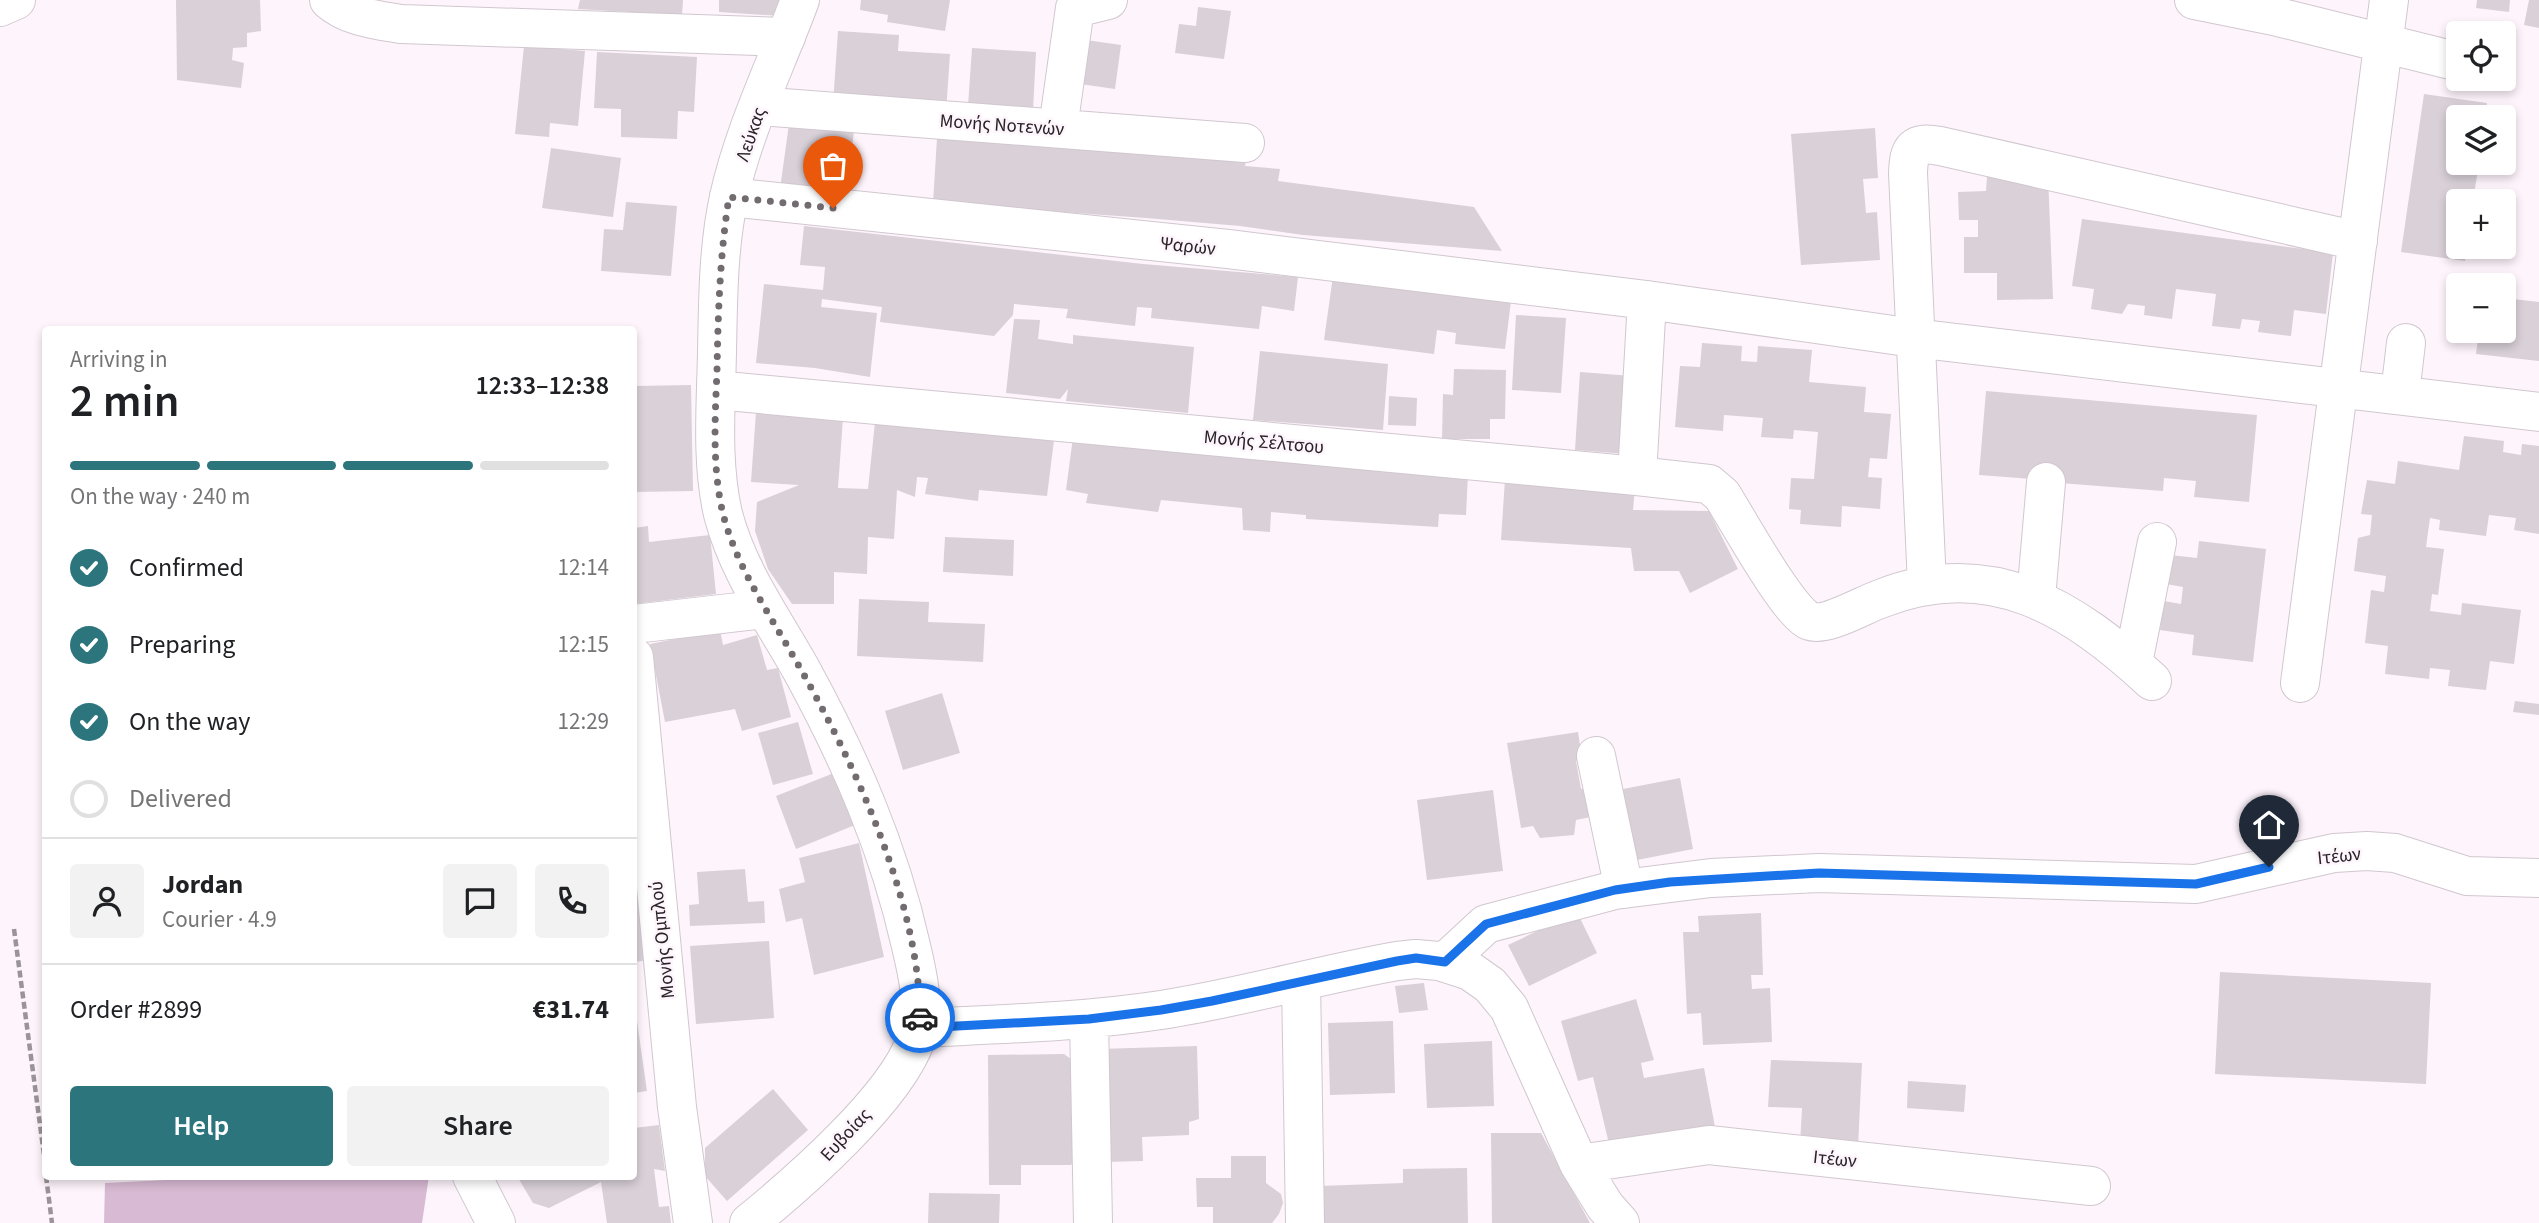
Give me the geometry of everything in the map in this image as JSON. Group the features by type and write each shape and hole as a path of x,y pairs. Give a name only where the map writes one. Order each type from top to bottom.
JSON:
{"street":[{"path":"0,7 16,0"},
{"path":"328,0 345,11 401,24 786,37"},
{"name":"Λεύκας","path":"800,0 759,106 729,197 722,248 716,455 723,514 745,571 802,670 849,761 888,858 916,965 920,1028"},
{"path":"1058,128 1075,9 1108,0"},
{"path":"2194,0 2278,17 2446,59"},
{"path":"2300,683 2389,0"},
{"name":"Μονής Νοτενών","path":"759,106 1245,143"},
{"path":"2157,542 2143,672 2090,628 2036,598 1980,584 1927,584 1914,338 1908,173 1911,151 1923,144 2358,241"},
{"name":"Ψαρών","path":"729,197 1227,249 1647,300 1914,338 2539,412"},
{"path":"1637,476 1647,300"},
{"path":"2400,394 2406,343"},
{"name":"Μονής Σέλτσου","path":"716,390 1709,484 1723,495 1790,602 1808,621 1833,619 1880,598 1927,584"},
{"path":"2036,598 2046,482"},
{"path":"637,624 765,609"},
{"name":"Μονής Ομπλού","path":"637,688 677,1107 693,1223"},
{"path":"1596,756 1624,889"},
{"name":"Ιτέων","path":"1445,962 1486,924 1548,906 1624,889 1711,878 1819,873 2196,884 2334,853 2367,851 2395,853 2467,876 2539,878"},
{"path":"920,1028 1089,1019 1212,1001 1397,961 1416,958 1445,962 1470,971 1489,985 1508,1008 1579,1164 1605,1206 1620,1223"},
{"path":"1301,981 1305,1223"},
{"path":"1089,1019 1093,1223"},
{"name":"Ευβοίας","path":"749,1223 810,1171 874,1103 904,1062 915,1044 920,1028"},
{"name":"Ιτέων","path":"1579,1164 1709,1145 2091,1185"},
{"path":"474,1180 496,1223"}],"path":[{"path":"14,929 42,1140"},
{"path":"47,1180 52,1223"}],"shaded area":[{"path":"166,1180 428,1180 422,1223 104,1223 105,1183"}],"building":[{"path":"176,0 260,0 261,31 247,33 247,47 233,48 232,60 244,63 241,88 177,80"},
{"path":"580,0 683,0 682,15 578,9"},
{"path":"719,0 782,0 781,16 719,12"},
{"path":"861,0 950,0 945,31 887,22 888,15 860,10"},
{"path":"2477,0 2510,0 2509,12 2476,8"},
{"path":"2529,0 2539,0 2539,28 2524,25"},
{"path":"1198,7 1231,11 1224,59 1175,53 1179,24 1196,26"},
{"path":"838,31 899,35 898,51 950,54 946,112 833,104"},
{"path":"1079,39 1121,45 1115,89 1073,83"},
{"path":"524,46 585,51 578,126 550,123 549,137 515,134"},
{"path":"972,48 1036,52 1033,110 968,106"},
{"path":"597,52 697,57 694,112 678,111 677,139 621,137 621,109 594,108"},
{"path":"2424,94 2487,103 2446,105 2446,175 2477,175 2475,189 2446,189 2446,258 2401,252"},
{"path":"789,124 854,131 846,197 780,189"},
{"path":"1875,128 1878,178 1863,179 1866,213 1877,212 1880,260 1801,265 1791,134"},
{"path":"937,138 1246,161 1245,166 1280,169 1278,181 1474,207 1502,251 1303,235 1240,226 1146,218 933,203"},
{"path":"551,148 621,158 613,217 542,208"},
{"path":"2048,176 2053,299 1997,300 1997,273 1964,273 1964,237 1978,237 1978,220 1959,220 1958,192 1986,191 1987,177"},
{"path":"626,202 677,206 671,276 601,271 604,229 623,230"},
{"path":"2082,219 2333,253 2326,314 2294,310 2291,336 2258,332 2260,321 2242,319 2240,329 2212,326 2216,294 2176,289 2172,319 2144,315 2145,306 2128,304 2122,314 2091,309 2094,289 2072,286"},
{"path":"804,226 1143,264 1298,277 1294,311 1262,306 1259,329 1151,318 1152,308 1137,307 1135,326 1066,318 1068,309 1014,304 1013,315 994,336 880,322 882,307 822,299 821,307 877,313 870,377 815,368 756,363 764,284 823,290 825,267 800,265"},
{"path":"1333,276 1511,301 1505,349 1455,344 1456,333 1437,330 1434,354 1324,340"},
{"path":"2516,299 2539,302 2539,361 2476,354 2477,343 2516,343"},
{"path":"1516,315 1566,318 1561,393 1512,390"},
{"path":"1014,319 1040,320 1038,339 1073,344 1073,335 1194,347 1188,413 1066,401 1068,389 1060,399 1006,393"},
{"path":"1702,343 1742,346 1741,361 1757,362 1758,346 1812,350 1809,382 1866,387 1864,412 1891,414 1887,459 1870,458 1868,477 1882,478 1880,509 1842,506 1841,527 1800,524 1801,510 1789,509 1791,478 1814,479 1818,432 1794,430 1793,439 1761,437 1763,418 1724,415 1723,431 1675,427 1680,366 1700,367"},
{"path":"1260,351 1388,364 1383,430 1253,420"},
{"path":"1454,369 1506,370 1505,419 1490,419 1490,439 1442,439 1443,394 1453,395"},
{"path":"1580,372 1632,376 1627,454 1575,450"},
{"path":"691,385 693,491 637,492 637,386"},
{"path":"1986,391 2257,415 2249,502 2194,497 2196,481 2164,478 2163,491 2060,483 2061,472 2030,469 2032,479 1979,475"},
{"path":"1389,396 1417,398 1416,426 1388,425"},
{"path":"756,412 843,418 838,488 868,489 875,422 1054,440 1047,496 979,490 978,501 925,494 928,478 917,477 915,497 897,490 894,539 868,537 867,574 834,572 834,604 792,604 768,569 755,531 757,502 799,485 751,482"},
{"path":"2464,436 2504,441 2503,452 2521,455 2522,444 2539,446 2539,534 2514,530 2516,518 2489,515 2486,536 2439,530 2440,520 2430,518 2426,547 2444,549 2438,595 2432,594 2430,611 2461,615 2462,603 2521,610 2514,664 2490,661 2486,690 2448,686 2450,670 2430,668 2429,679 2385,674 2388,646 2365,643 2371,590 2384,592 2386,576 2354,571 2358,538 2370,535 2372,515 2361,514 2367,480 2395,484 2398,461 2459,470"},
{"path":"1073,437 1468,474 1466,515 1439,514 1438,527 1306,519 1306,515 1271,512 1270,532 1243,530 1242,508 1161,500 1158,512 1086,503 1088,494 1066,490"},
{"path":"1505,479 1635,487 1633,510 1709,511 1738,569 1690,593 1679,571 1634,571 1631,548 1501,540"},
{"path":"648,526 649,542 710,535 716,594 637,604 637,528"},
{"path":"945,537 1014,540 1013,576 943,572"},
{"path":"2199,541 2266,549 2253,662 2192,655 2194,635 2160,630 2164,601 2181,604 2183,587 2166,584 2170,555 2197,558"},
{"path":"859,599 929,602 928,622 985,624 983,662 857,656"},
{"path":"720,630 723,645 757,635 767,670 778,668 791,717 742,731 735,709 665,722 650,644"},
{"path":"942,693 960,753 903,770 885,711"},
{"path":"2515,701 2539,704 2539,715 2513,712"},
{"path":"798,722 813,774 773,785 758,733"},
{"path":"1578,732 1582,759 1576,761 1581,789 1587,788 1591,817 1576,820 1574,835 1540,838 1533,826 1521,828 1507,743"},
{"path":"834,773 855,825 796,849 776,796"},
{"path":"1680,778 1693,849 1632,861 1618,790"},
{"path":"1493,790 1503,871 1427,880 1417,800"},
{"path":"637,840 650,960 637,962"},
{"path":"859,843 884,957 814,975 802,918 786,922 779,889 805,882 799,858"},
{"path":"745,869 748,902 764,901 765,923 690,926 689,905 699,904 697,872"},
{"path":"1577,912 1597,953 1529,986 1508,945"},
{"path":"1761,913 1763,975 1751,975 1752,989 1770,988 1772,1042 1703,1045 1701,1013 1687,1014 1683,932 1699,932 1698,916"},
{"path":"769,941 774,1018 696,1024 690,946"},
{"path":"2220,972 2431,983 2426,1084 2215,1074"},
{"path":"1424,983 1428,1010 1399,1013 1395,986"},
{"path":"1636,999 1654,1060 1641,1063 1644,1078 1704,1068 1715,1127 1610,1148 1593,1077 1578,1081 1561,1021"},
{"path":"637,1021 647,1091 637,1093"},
{"path":"1393,1021 1395,1093 1330,1095 1328,1023"},
{"path":"1492,1041 1494,1106 1427,1108 1424,1044"},
{"path":"1197,1046 1199,1119 1189,1122 1189,1135 1142,1137 1143,1161 1102,1162 1099,1049"},
{"path":"1064,1054 1079,1065 1080,1153 1071,1165 1021,1165 1021,1185 989,1185 988,1055"},
{"path":"1771,1060 1862,1063 1858,1147 1800,1145 1802,1108 1768,1107"},
{"path":"1908,1081 1966,1085 1964,1112 1907,1108"},
{"path":"773,1089 808,1130 727,1201 705,1176 705,1148"},
{"path":"659,1125 665,1171 654,1169 659,1207 669,1206 671,1223 607,1223 601,1182 549,1208 533,1203 519,1180 637,1180 637,1128"},
{"path":"1491,1133 1541,1133 1590,1223 1492,1223"},
{"path":"1231,1156 1266,1156 1266,1183 1281,1194 1283,1203 1272,1223 1213,1223 1213,1207 1197,1207 1196,1178 1231,1178"},
{"path":"1467,1168 1468,1223 1320,1223 1319,1186 1403,1183 1403,1169"},
{"path":"929,1193 1000,1194 999,1223 928,1223"}],"way so far":[{"path":"833,208 729,197 723,236 718,315 716,455 719,487 723,514 745,571 806,678 849,761 888,858 916,965 920,1018"}],"route":[{"path":"920,1018 920,1028 1089,1019 1212,1001 1397,961 1416,958 1445,962 1486,924 1615,890 1670,882 1765,874 1819,873 2196,884 2269,867"}]}
